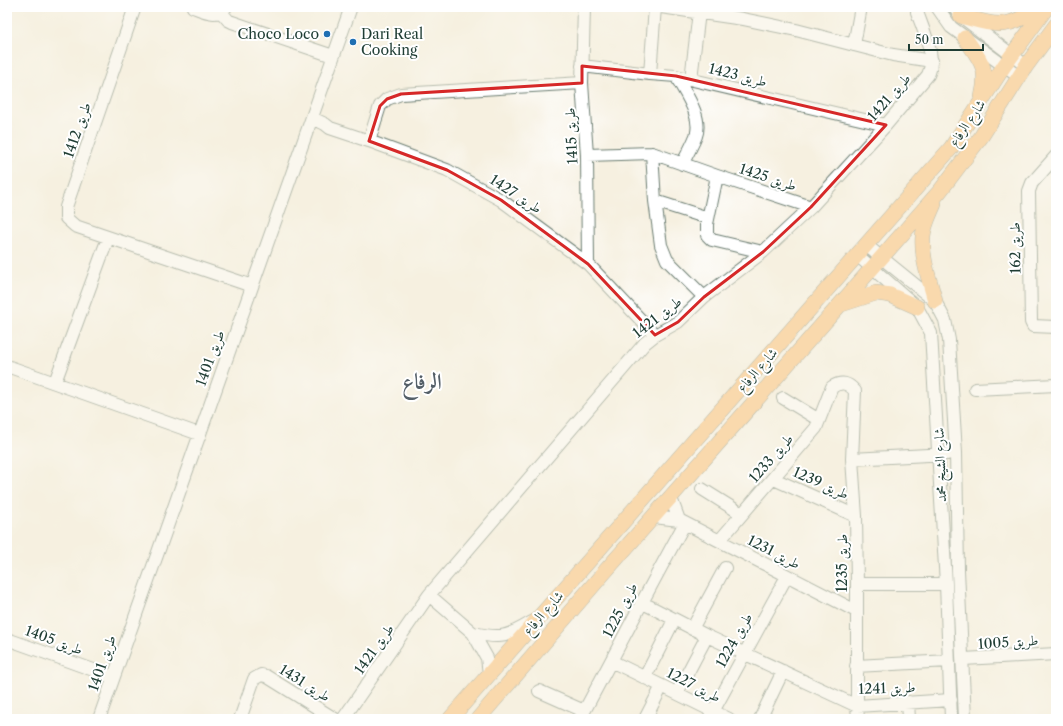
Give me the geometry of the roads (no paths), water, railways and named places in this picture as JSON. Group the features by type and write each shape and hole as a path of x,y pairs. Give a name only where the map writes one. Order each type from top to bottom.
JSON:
{"main road":[{"path":"958,12 987,23 1004,24 1015,22 1038,7"},
{"name":"شارع الرفاع","path":"450,719 951,148 1008,61 1047,7"},
{"name":"شارع الرفاع","path":"478,719 940,191 981,137 1023,71 1056,25"},
{"path":"965,38 981,62 985,72 985,83 981,103"},
{"path":"935,301 926,267 923,236 926,222 940,191"},
{"path":"839,305 876,293 890,296 917,308"}],"street":[{"name":"طريق 1412","path":"135,7 66,207 66,218 75,226 252,286"},
{"path":"193,7 215,14 224,10 228,20 232,22 333,56"},
{"name":"طريق 1401","path":"99,719 351,7"},
{"name":"طريق 1415","path":"584,7 582,83 587,155 588,264"},
{"path":"650,74 655,7"},
{"path":"854,45 861,7"},
{"path":"937,7 952,27 965,38 1008,61 1023,71"},
{"name":"طريق 1421","path":"343,719 429,596 645,344 655,335 678,322 704,297 763,252 811,207 886,125 930,71 932,61 893,55 796,30 743,19 667,8"},
{"path":"691,79 699,12"},
{"path":"917,12 932,61"},
{"path":"958,12 1008,61"},
{"name":"طريق 1423","path":"582,66 676,76 886,125"},
{"path":"676,76 696,114 698,125 696,136 682,164"},
{"path":"369,141 380,106 387,98 401,94 582,83"},
{"name":"طريق 1427","path":"310,122 325,124 330,128 447,170 501,200 588,264 655,335"},
{"path":"652,153 655,201 661,245 667,260 704,297"},
{"name":"طريق 1425","path":"587,155 652,153 811,207"},
{"name":"طريق 162","path":"1056,156 1032,184 1029,191 1031,322 1033,326 1056,327"},
{"name":"طريق 1425","path":"717,176 708,218 707,234 712,240 763,252"},
{"path":"655,201 708,218"},
{"path":"55,382 108,238"},
{"name":"شارع الشيخ محمد","path":"861,250 877,263 935,301 945,320 949,340 956,453 958,570 965,719"},
{"name":"شارع الشيخ محمد","path":"877,263 917,308 931,333 946,584 951,719"},
{"path":"7,366 199,434"},
{"name":"طريق 1233","path":"720,540 774,479 816,428 832,387 838,383 849,384"},
{"name":"طريق 1235","path":"849,384 854,392 852,459 856,516 856,666 858,719"},
{"path":"975,388 1056,385"},
{"path":"783,398 819,420"},
{"path":"852,459 956,453"},
{"name":"طريق 1239","path":"774,479 856,516"},
{"path":"702,489 742,514"},
{"path":"670,498 682,521"},
{"name":"طريق 1231","path":"654,517 682,521 856,611"},
{"name":"طريق 1225","path":"539,690 582,715 682,521"},
{"path":"692,629 725,568"},
{"name":"طريق 1224","path":"711,715 787,576"},
{"path":"857,584 946,584"},
{"path":"429,596 473,633 487,658 489,674"},
{"name":"طريق 1241","path":"641,602 692,629 857,706 951,700"},
{"path":"473,633 491,637 506,636 541,616"},
{"name":"طريق 1227","path":"645,677 674,620"},
{"path":"677,693 707,636"},
{"name":"طريق 1405","path":"7,639 113,677"},
{"name":"طريق 1005","path":"963,660 1056,654"},
{"name":"طريق 1227","path":"611,661 677,693 711,715 729,719"},
{"path":"856,666 949,661"},
{"path":"760,719 783,671"},
{"name":"طريق 1431","path":"240,719 254,679 261,675 266,676 335,719"},
{"path":"645,719 662,686"},
{"path":"908,702 909,719"}],"place":[{"name":"Choco Loco","path":"327,34"},
{"name":"Dari Real Cooking","path":"353,42"}],"district":[{"name":"الرفاع","path":"422,381"}]}
